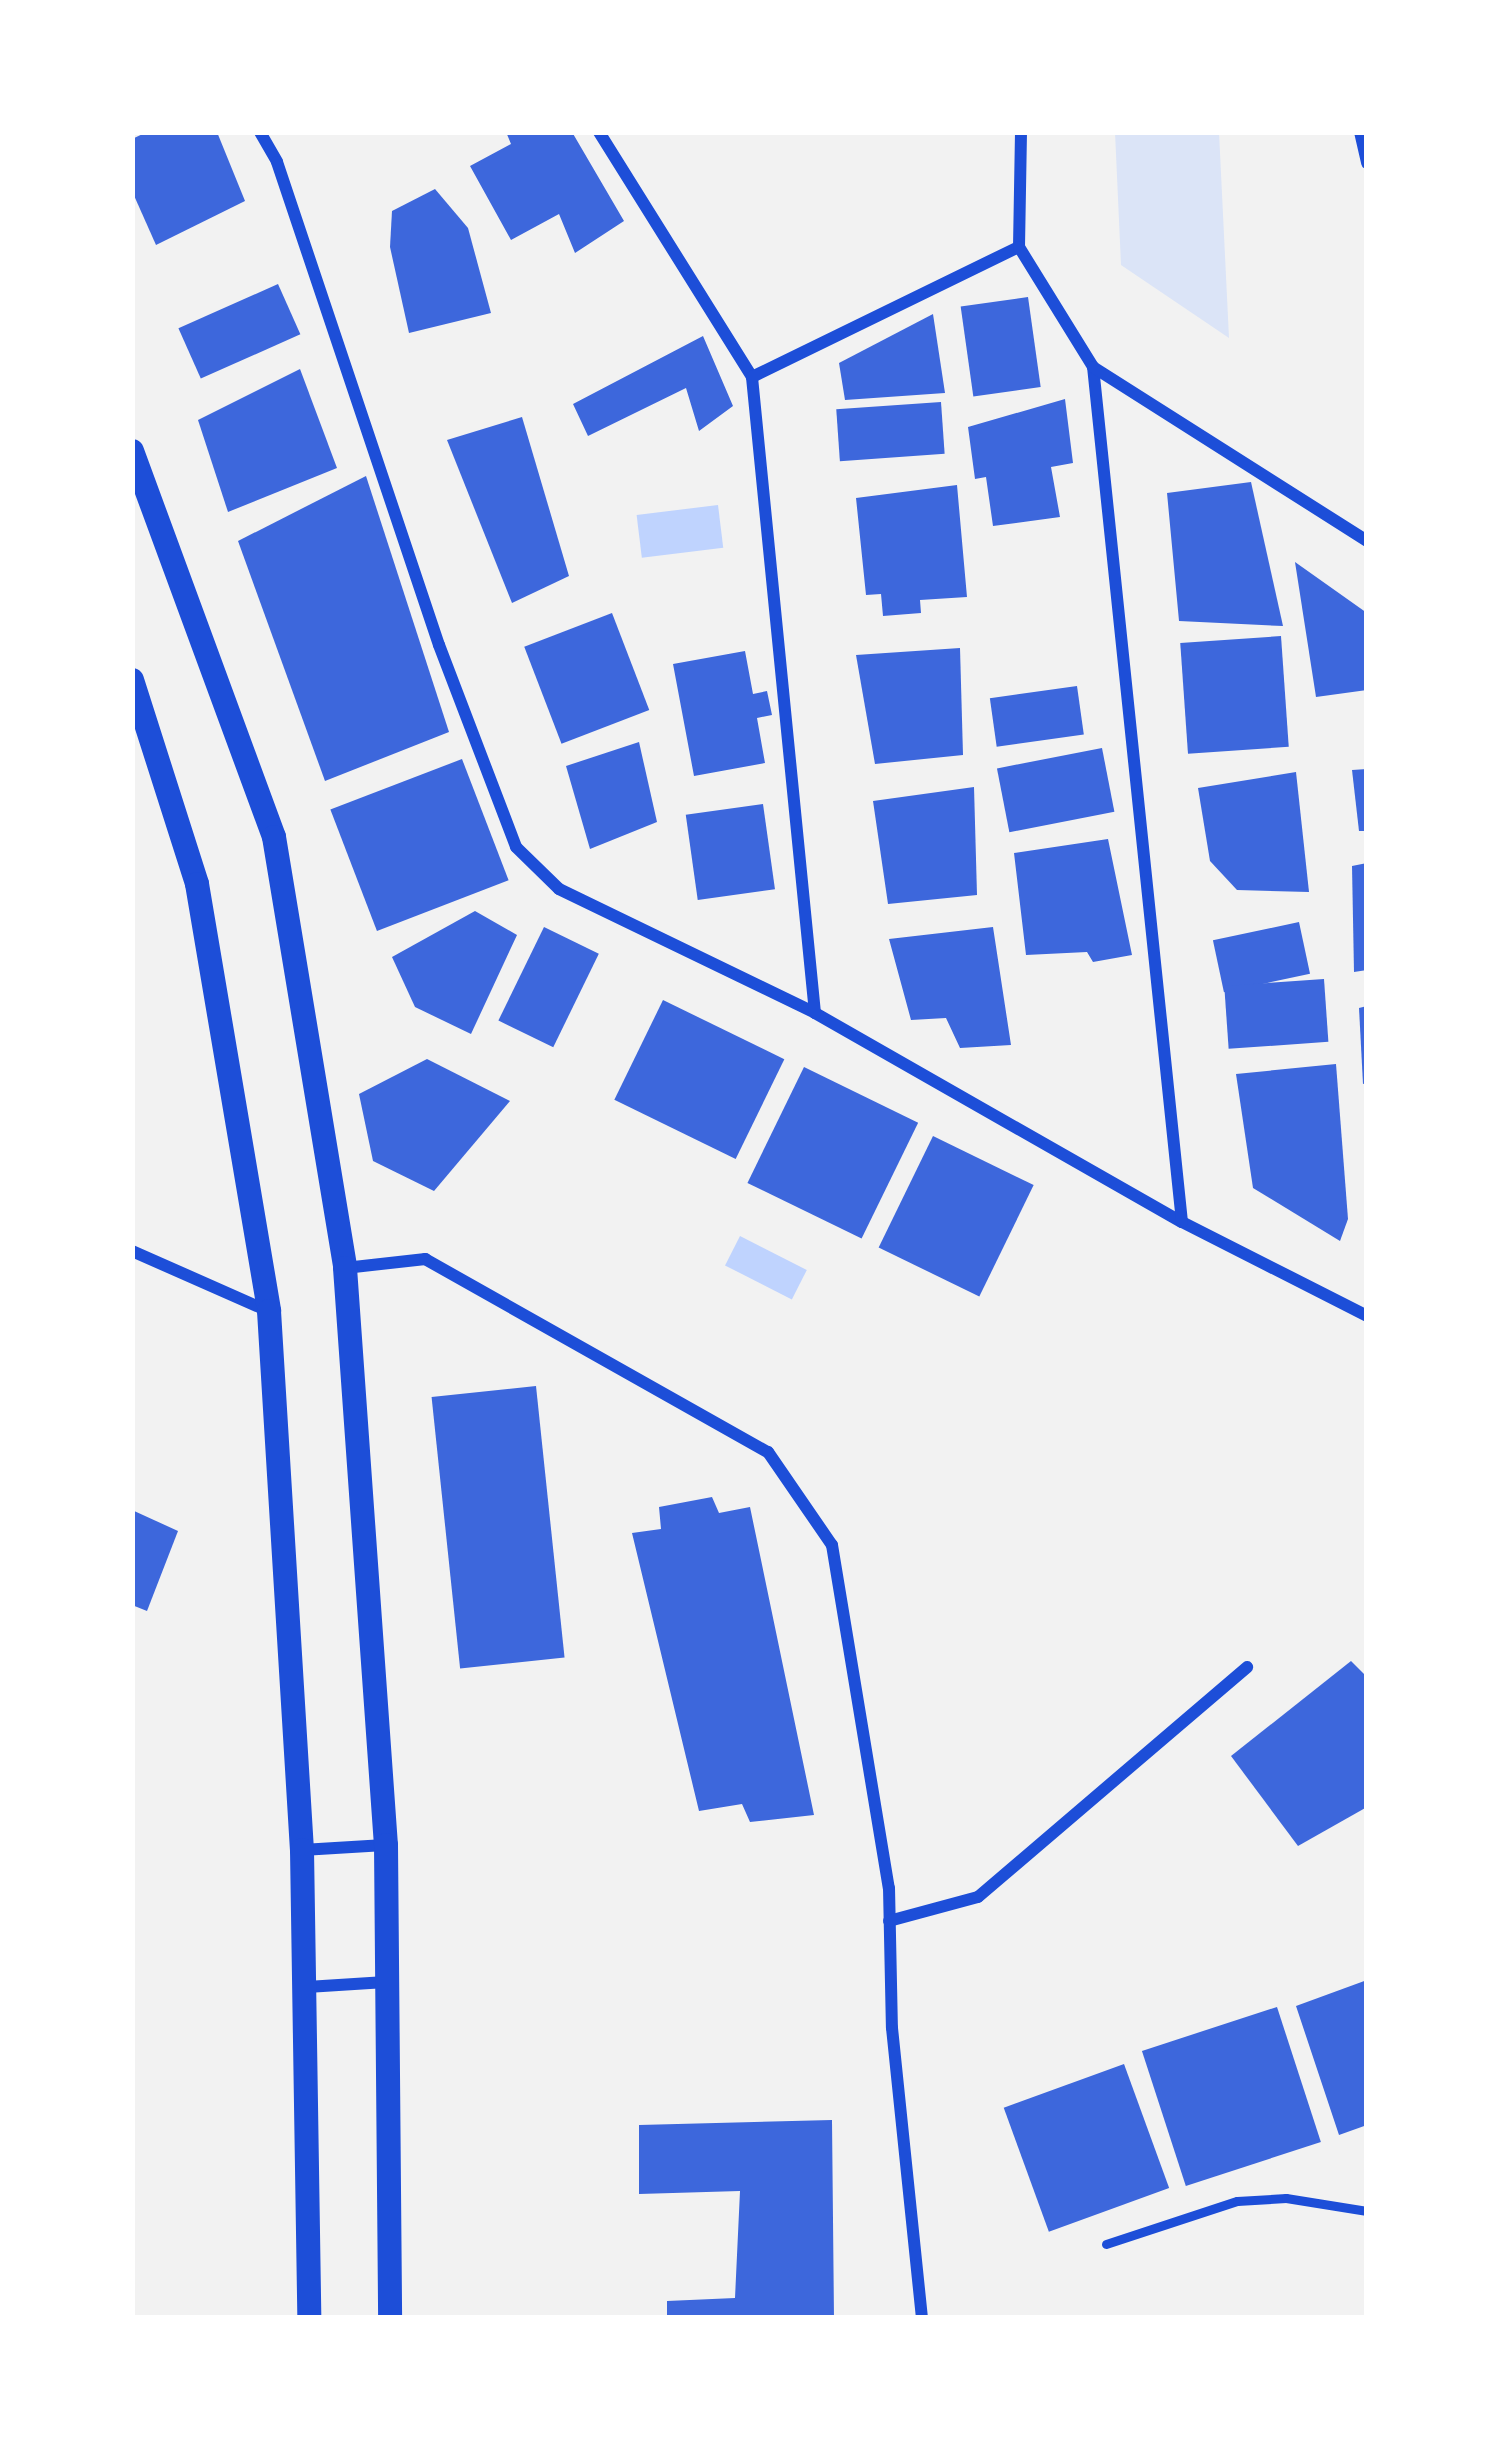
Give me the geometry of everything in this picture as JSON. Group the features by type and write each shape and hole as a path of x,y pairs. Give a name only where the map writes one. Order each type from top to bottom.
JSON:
{"main road":[{"path":"132,452 274,837 345,1268 386,1845 390,2318"},
{"path":"132,680 197,884 268,1311 302,1850 309,2318"}],"street":[{"path":"260,132 277,162 439,646 516,847 559,889 815,1012 1182,1222 1367,1316"},
{"path":"599,132 752,377 815,1012"},
{"path":"1021,132 1019,247 1093,367 1182,1222"},
{"path":"1360,132 1367,163"},
{"path":"752,377 1019,247"},
{"path":"1093,367 1367,542"},
{"path":"132,1251 268,1311"},
{"path":"345,1268 425,1259 768,1452 832,1545 889,1921 892,2028 922,2318"},
{"path":"889,1921 978,1897 1247,1667"},
{"path":"302,1850 386,1845"},
{"path":"307,1987 386,1982"}],"lane":[{"path":"1106,2244 1237,2201 1286,2198 1367,2211"}],"shaded area":[{"path":"1115,132 1219,132 1229,338 1121,265"}],"water":[{"path":"718,505 723,548 642,558 637,515"},
{"path":"740,1236 807,1270 792,1299 725,1265"}],"building":[{"path":"147,132 217,132 245,201 156,245 132,191 132,139"},
{"path":"506,132 572,132 624,221 575,253 559,214 511,240 470,166 511,144"},
{"path":"435,189 468,228 491,313 409,333 390,247 392,211"},
{"path":"278,284 300,334 201,379 178,328"},
{"path":"1028,297 1041,387 973,397 961,306"},
{"path":"933,314 945,393 845,400 839,363"},
{"path":"703,336 733,406 699,431 686,388 588,436 573,404"},
{"path":"300,369 337,468 228,512 198,420"},
{"path":"1065,399 1073,463 1051,467 1060,517 993,526 986,477 975,479 968,427"},
{"path":"941,402 945,454 840,461 836,409"},
{"path":"522,417 569,576 512,603 447,440"},
{"path":"366,476 449,732 325,781 238,541"},
{"path":"1251,482 1283,626 1179,621 1167,493"},
{"path":"957,485 967,597 920,600 921,613 883,616 881,594 866,595 856,498"},
{"path":"1295,562 1367,613 1367,690 1316,697"},
{"path":"612,613 649,710 562,744 524,647"},
{"path":"1281,636 1289,747 1188,754 1180,643"},
{"path":"960,648 963,755 875,764 856,655"},
{"path":"745,651 753,694 767,691 772,715 757,718 765,763 694,776 673,664"},
{"path":"1077,686 1084,735 997,747 990,698"},
{"path":"639,742 657,822 590,849 566,766"},
{"path":"1102,748 1114,812 1009,832 997,768"},
{"path":"462,759 509,880 377,931 330,810"},
{"path":"1367,769 1367,831 1359,831 1352,770"},
{"path":"1296,772 1309,892 1237,890 1210,861 1198,788"},
{"path":"974,787 977,895 888,904 873,801"},
{"path":"763,804 775,889 698,900 686,815"},
{"path":"1108,839 1132,955 1093,962 1087,952 1026,955 1014,853"},
{"path":"1367,863 1367,970 1354,972 1352,866"},
{"path":"475,911 517,935 471,1034 415,1007 392,957"},
{"path":"1299,922 1310,974 1224,992 1213,940"},
{"path":"544,927 599,954 553,1047 498,1020"},
{"path":"993,927 1011,1045 960,1048 946,1018 911,1020 889,939"},
{"path":"1324,979 1328,1042 1229,1049 1224,986"},
{"path":"663,1000 784,1059 736,1159 614,1100"},
{"path":"1367,1006 1367,1083 1363,1084 1359,1008"},
{"path":"427,1059 510,1101 434,1191 373,1161 359,1094"},
{"path":"1336,1064 1348,1219 1340,1241 1253,1188 1236,1074"},
{"path":"804,1067 918,1123 862,1239 747,1183"},
{"path":"933,1136 1034,1185 979,1297 879,1247"},
{"path":"536,1386 565,1658 460,1668 432,1397"},
{"path":"712,1497 719,1513 750,1507 814,1815 750,1822 742,1804 699,1811 632,1533 661,1529 659,1507"},
{"path":"132,1510 178,1531 147,1611 132,1605"},
{"path":"1351,1661 1367,1677 1367,1807 1298,1846 1231,1756"},
{"path":"1367,1980 1367,2125 1339,2135 1296,2006"},
{"path":"1277,2007 1321,2142 1186,2186 1142,2051"},
{"path":"1124,2064 1169,2188 1049,2232 1004,2108"},
{"path":"832,2120 834,2318 667,2318 667,2301 735,2298 740,2191 639,2194 639,2125"}]}
